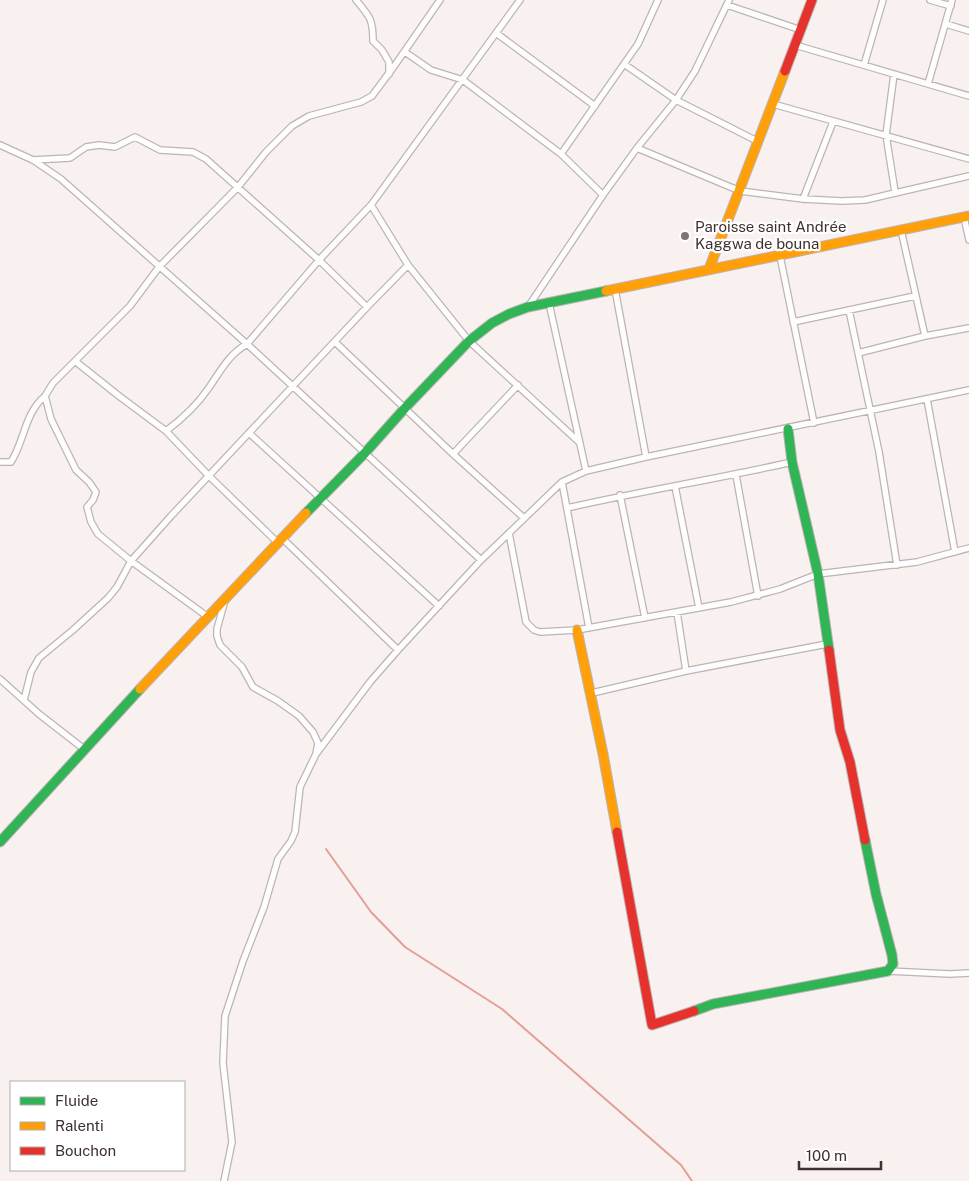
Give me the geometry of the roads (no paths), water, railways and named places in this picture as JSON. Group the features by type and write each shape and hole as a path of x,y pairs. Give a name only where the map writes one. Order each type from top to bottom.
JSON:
{"street":[{"path":"356,0 370,16 373,41 382,50 389,62 389,74"},
{"path":"362,6 366,0"},
{"path":"0,462 11,462 31,412 53,383 130,306 159,267 238,187 266,152 292,126 309,116 340,109 368,99 405,52 440,0"},
{"path":"166,431 196,404 227,360 239,348 247,344 319,260 371,205 520,0"},
{"path":"561,154 638,44 647,28 658,0"},
{"path":"709,269 812,0"},
{"path":"864,65 882,0"},
{"path":"928,84 952,3 930,0"},
{"path":"528,307 603,195 637,148 676,100 702,58 728,3 801,30"},
{"path":"946,24 969,30"},
{"path":"496,33 595,106"},
{"path":"795,45 969,96"},
{"path":"405,52 431,70 463,80 561,154 603,195"},
{"path":"624,64 676,100 758,142"},
{"path":"894,74 886,135 895,192"},
{"path":"773,104 969,159"},
{"path":"803,199 834,122"},
{"path":"33,160 70,158 86,147 115,147 135,137 160,150 196,153 238,187 319,260 367,307"},
{"path":"0,145 33,160 61,179 247,344 481,560"},
{"path":"637,148 740,191 803,199 865,200 969,176"},
{"path":"371,205 408,265 469,341 579,442"},
{"path":"0,842 84,749 320,498 364,454 405,408 469,341 492,322 528,307 967,217 969,240"},
{"path":"901,230 925,336"},
{"path":"780,256 814,423"},
{"path":"24,700 31,672 39,658 108,598 131,561 208,475 408,265"},
{"path":"615,289 646,457"},
{"path":"793,322 915,296"},
{"path":"549,303 586,471"},
{"path":"849,310 871,410 898,565"},
{"path":"858,352 969,328"},
{"path":"334,342 524,518"},
{"path":"75,361 118,396 166,431 208,475 398,650"},
{"path":"453,454 518,385"},
{"path":"224,1181 232,1142 223,1064 225,1016 241,965 264,907 278,859 295,832 300,788 316,754 370,682 481,560 562,482 586,471 969,390"},
{"path":"45,396 51,419 76,470 89,482 96,492 93,500 87,507 89,518 98,534 131,561 208,617"},
{"path":"927,400 955,552"},
{"path":"788,429 792,462 818,574 840,730 850,762 876,894 892,955 893,964 888,971"},
{"path":"249,433 438,606"},
{"path":"567,508 620,495 736,475 792,462"},
{"path":"736,475 758,596"},
{"path":"562,482 590,628"},
{"path":"675,486 699,608"},
{"path":"620,495 644,618"},
{"path":"509,533 526,622 534,630 540,632 577,630 699,608 758,596 818,574 930,560 969,548"},
{"path":"226,598 217,629 220,645 242,667 253,687 289,708 306,723 317,738 316,754"},
{"path":"677,612 686,671"},
{"path":"577,630 592,694 652,1025 713,1004 888,971 969,973"},
{"path":"592,694 686,671 827,644"},
{"path":"0,679 84,749"}],"waterway":[{"path":"326,849 371,912 405,947 502,1009 681,1165 692,1181"}],"place":[{"name":"Paroisse saint Andrée Kaggwa de bouna","path":"685,236"}]}
